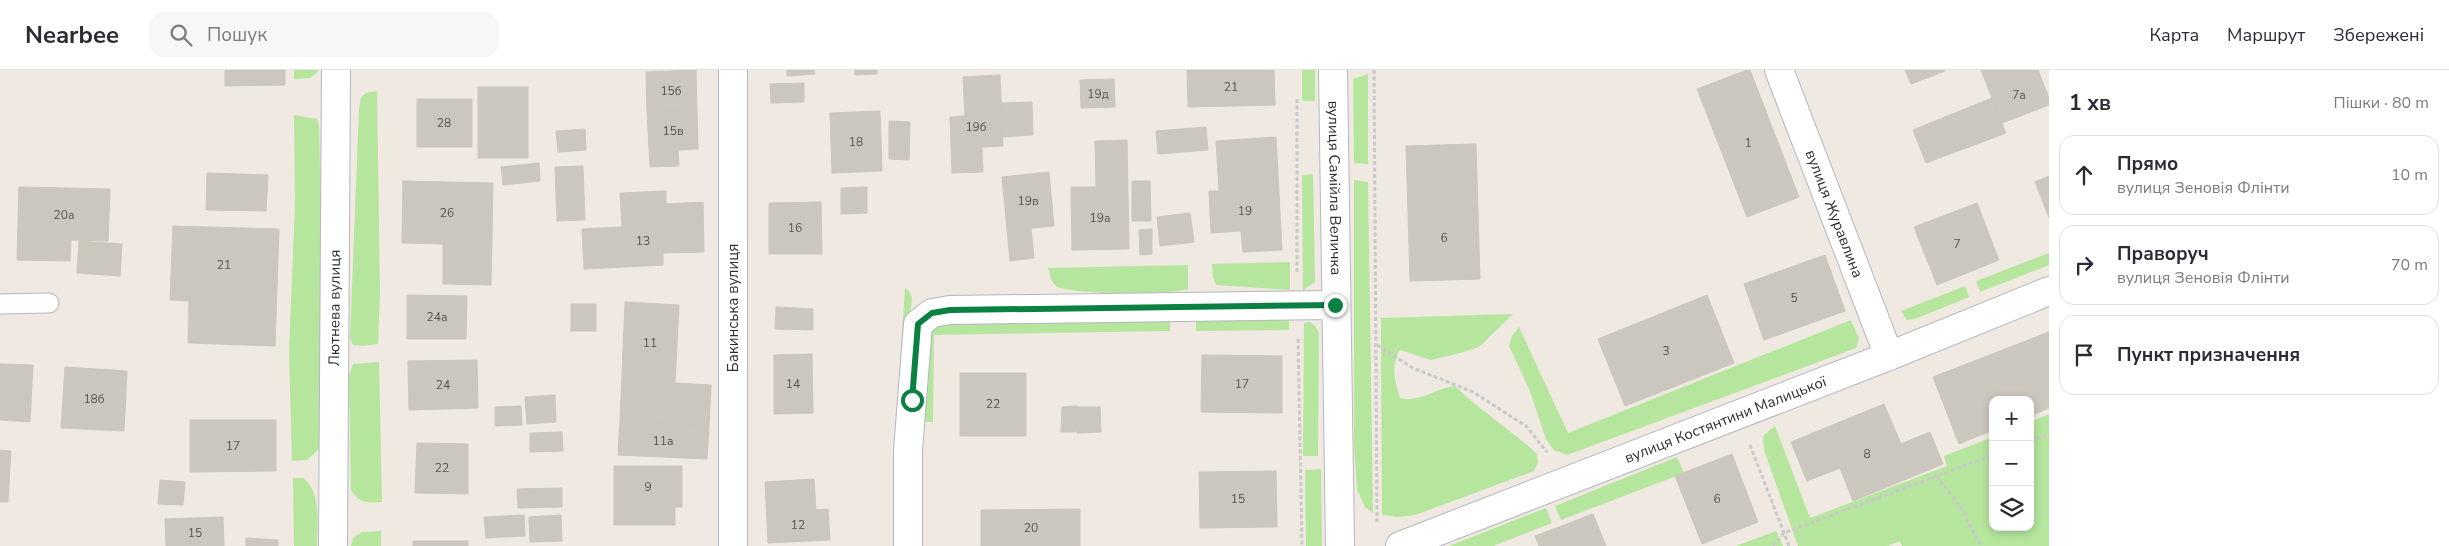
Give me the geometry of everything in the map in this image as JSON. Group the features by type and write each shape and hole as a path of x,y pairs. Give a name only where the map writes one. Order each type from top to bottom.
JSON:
{"street":[{"name":"Лютнева вулиця","path":"334,546 336,70"},
{"name":"Бакинська вулиця","path":"733,70 733,546"},
{"name":"вулиця Самійла Величка","path":"1333,70 1340,546"},
{"name":"вулиця Журавлина","path":"1779,70 1889,356"},
{"name":"вулиця Костянтини Малицької","path":"1400,546 1889,356 2049,291"},
{"path":"908,546 908,450 918,324 932,313 950,310 1335,305"}],"lane":[{"path":"0,304 49,303"}],"path":[{"path":"1374,70 1377,530"},
{"path":"1297,98 1296,306 1302,546"},
{"path":"1376,345 1413,368 1473,392 1526,426 1569,480"},
{"path":"1738,414 1789,546"},
{"path":"2034,440 2049,434"},
{"path":"1773,546 1784,533 1989,456"},
{"path":"1936,476 1960,506 1981,546"}],"green space":[{"path":"294,70 318,70 318,72 310,78 294,79"},
{"path":"1302,70 1315,70 1315,101 1302,101"},
{"path":"1368,74 1368,164 1354,163 1353,79"},
{"path":"377,91 380,295 378,344 363,346 353,345 350,338 359,109 361,97 366,93"},
{"path":"294,115 317,119 319,126 322,256 319,449 307,460 292,461 289,350 295,205"},
{"path":"1313,174 1315,282 1303,290 1302,175"},
{"path":"1354,180 1368,182 1373,513 1365,507 1357,489 1354,444"},
{"path":"2049,253 2049,265 1980,292 1976,281"},
{"path":"1290,262 1290,290 1216,285 1213,277 1212,264"},
{"path":"1188,265 1188,289 1142,293 1064,289 1054,284 1048,268"},
{"path":"1965,286 1969,297 1915,319 1907,320 1901,311"},
{"path":"905,288 910,292 912,299 905,359 898,465 893,467"},
{"path":"1513,314 1479,347 1431,360 1400,350 1394,368 1395,380 1400,398 1408,399 1415,399 1455,386 1537,454 1538,462 1534,471 1415,515 1397,517 1382,515 1381,318"},
{"path":"1289,318 1289,330 1196,331 1196,320"},
{"path":"1170,319 1170,331 934,335 933,422 921,422 923,340 935,324"},
{"path":"1851,320 1859,339 1856,348 1567,455 1554,450 1546,439 1530,391 1509,346 1512,336 1519,327 1568,433"},
{"path":"1310,322 1319,333 1318,456 1303,456 1304,323"},
{"path":"379,362 382,502 372,502 360,500 351,490 349,376 353,364"},
{"path":"2049,414 2049,546 1902,546 1900,541 1887,546 1798,546 1764,450 1763,436 1775,426 1810,518 1947,466 1944,456 1989,439 1989,531 2034,531 2034,420"},
{"path":"1677,457 1684,473 1561,520 1555,506"},
{"path":"1321,469 1322,546 1306,546 1305,470"},
{"path":"293,478 303,478 313,491 318,519 317,546 294,546"},
{"path":"1546,508 1552,523 1493,546 1449,546"},
{"path":"381,531 381,546 351,546 353,538 362,532"},
{"path":"1776,531 1783,546 1736,546"}],"building":[{"path":"225,70 285,70 285,85 225,86"},
{"path":"696,70 697,110 647,112 646,72"},
{"path":"787,70 814,70 815,74 787,76"},
{"path":"855,70 877,70 877,74 855,75"},
{"path":"1187,70 1274,70 1275,105 1188,107"},
{"path":"1750,70 1799,197 1747,217 1697,89"},
{"path":"1905,70 1944,70 1945,71 1911,84"},
{"path":"1981,70 2038,70 2049,98 2049,105 2002,123"},
{"path":"1000,75 1003,146 982,147 983,172 952,173 950,117 965,116 963,77"},
{"path":"1114,79 1115,107 1081,108 1080,80"},
{"path":"804,83 804,102 771,103 770,84"},
{"path":"478,87 528,87 528,158 478,158"},
{"path":"1992,98 2006,133 1926,163 1913,130"},
{"path":"417,99 472,99 472,147 417,147"},
{"path":"1032,102 1033,135 1002,137 1001,103"},
{"path":"697,110 698,149 678,150 679,166 650,167 647,112"},
{"path":"880,111 882,171 832,173 830,113"},
{"path":"889,121 910,122 909,160 889,159"},
{"path":"1206,127 1208,150 1158,154 1156,131"},
{"path":"585,129 586,150 558,152 556,131"},
{"path":"1276,137 1282,250 1243,252 1241,231 1211,233 1209,191 1219,191 1216,141"},
{"path":"1127,140 1129,249 1072,250 1071,187 1096,187 1095,141"},
{"path":"1476,144 1480,279 1410,281 1406,146"},
{"path":"539,163 540,181 503,185 501,167"},
{"path":"583,166 585,220 557,221 555,167"},
{"path":"1049,172 1054,226 1031,228 1034,258 1010,261 1002,177"},
{"path":"207,173 268,175 266,211 206,210"},
{"path":"2049,176 2049,218 2035,182"},
{"path":"403,181 493,183 491,285 443,284 443,244 402,243"},
{"path":"1132,181 1150,181 1151,221 1132,221"},
{"path":"19,187 110,189 108,241 71,240 70,261 17,260"},
{"path":"867,187 867,213 841,214 841,188"},
{"path":"666,191 666,204 703,202 704,252 663,253 663,265 584,269 582,229 622,227 620,193"},
{"path":"821,202 822,254 769,254 769,203"},
{"path":"1977,203 1999,260 1937,285 1914,227"},
{"path":"1190,213 1194,242 1160,246 1157,217"},
{"path":"173,226 279,229 275,346 188,343 189,301 170,300"},
{"path":"1152,229 1152,254 1140,255 1139,230"},
{"path":"79,241 122,244 120,276 77,273"},
{"path":"1825,255 1845,311 1764,340 1744,284"},
{"path":"407,295 467,296 466,339 407,339"},
{"path":"1707,295 1734,363 1625,406 1598,339"},
{"path":"625,302 679,305 675,383 711,385 709,426 620,421"},
{"path":"571,304 596,304 596,331 571,331"},
{"path":"776,307 813,309 813,330 775,329"},
{"path":"2049,332 2049,408 2034,414 2034,396 1989,396 1989,432 1959,444 1933,377"},
{"path":"812,354 813,413 774,414 774,355"},
{"path":"1202,355 1282,356 1282,413 1201,412"},
{"path":"477,360 478,408 409,410 408,361"},
{"path":"0,364 33,365 30,422 0,420"},
{"path":"65,367 127,371 124,431 61,428"},
{"path":"960,373 1026,373 1026,436 960,436"},
{"path":"555,395 556,422 527,424 525,397"},
{"path":"1884,404 1901,444 1930,432 1943,464 1853,501 1840,468 1807,481 1791,442"},
{"path":"521,406 522,425 495,426 495,407"},
{"path":"1077,406 1076,432 1061,432 1062,407"},
{"path":"1077,407 1100,407 1101,432 1077,433"},
{"path":"190,420 276,420 276,471 190,472"},
{"path":"620,421 709,426 707,459 618,455"},
{"path":"562,432 563,451 530,452 530,433"},
{"path":"417,443 468,444 468,494 415,493"},
{"path":"0,450 11,451 8,502 0,502"},
{"path":"1732,454 1758,522 1702,544 1675,476"},
{"path":"614,466 682,466 682,507 675,507 675,525 614,525"},
{"path":"1276,471 1277,527 1200,528 1199,472"},
{"path":"814,479 816,510 828,509 830,540 768,543 765,482"},
{"path":"160,480 185,482 183,505 158,504"},
{"path":"562,488 562,507 518,508 517,489"},
{"path":"1080,509 1080,546 981,546 981,510"},
{"path":"1593,514 1606,546 1539,546 1535,536"},
{"path":"524,515 525,536 486,538 484,517"},
{"path":"561,515 562,541 530,542 529,517"},
{"path":"223,517 224,546 166,546 165,519"},
{"path":"246,538 278,540 278,546 246,546"},
{"path":"413,541 468,541 468,546 413,546"}],"route":[{"path":"912,400 918,324 932,313 950,310 1335,305"}]}
